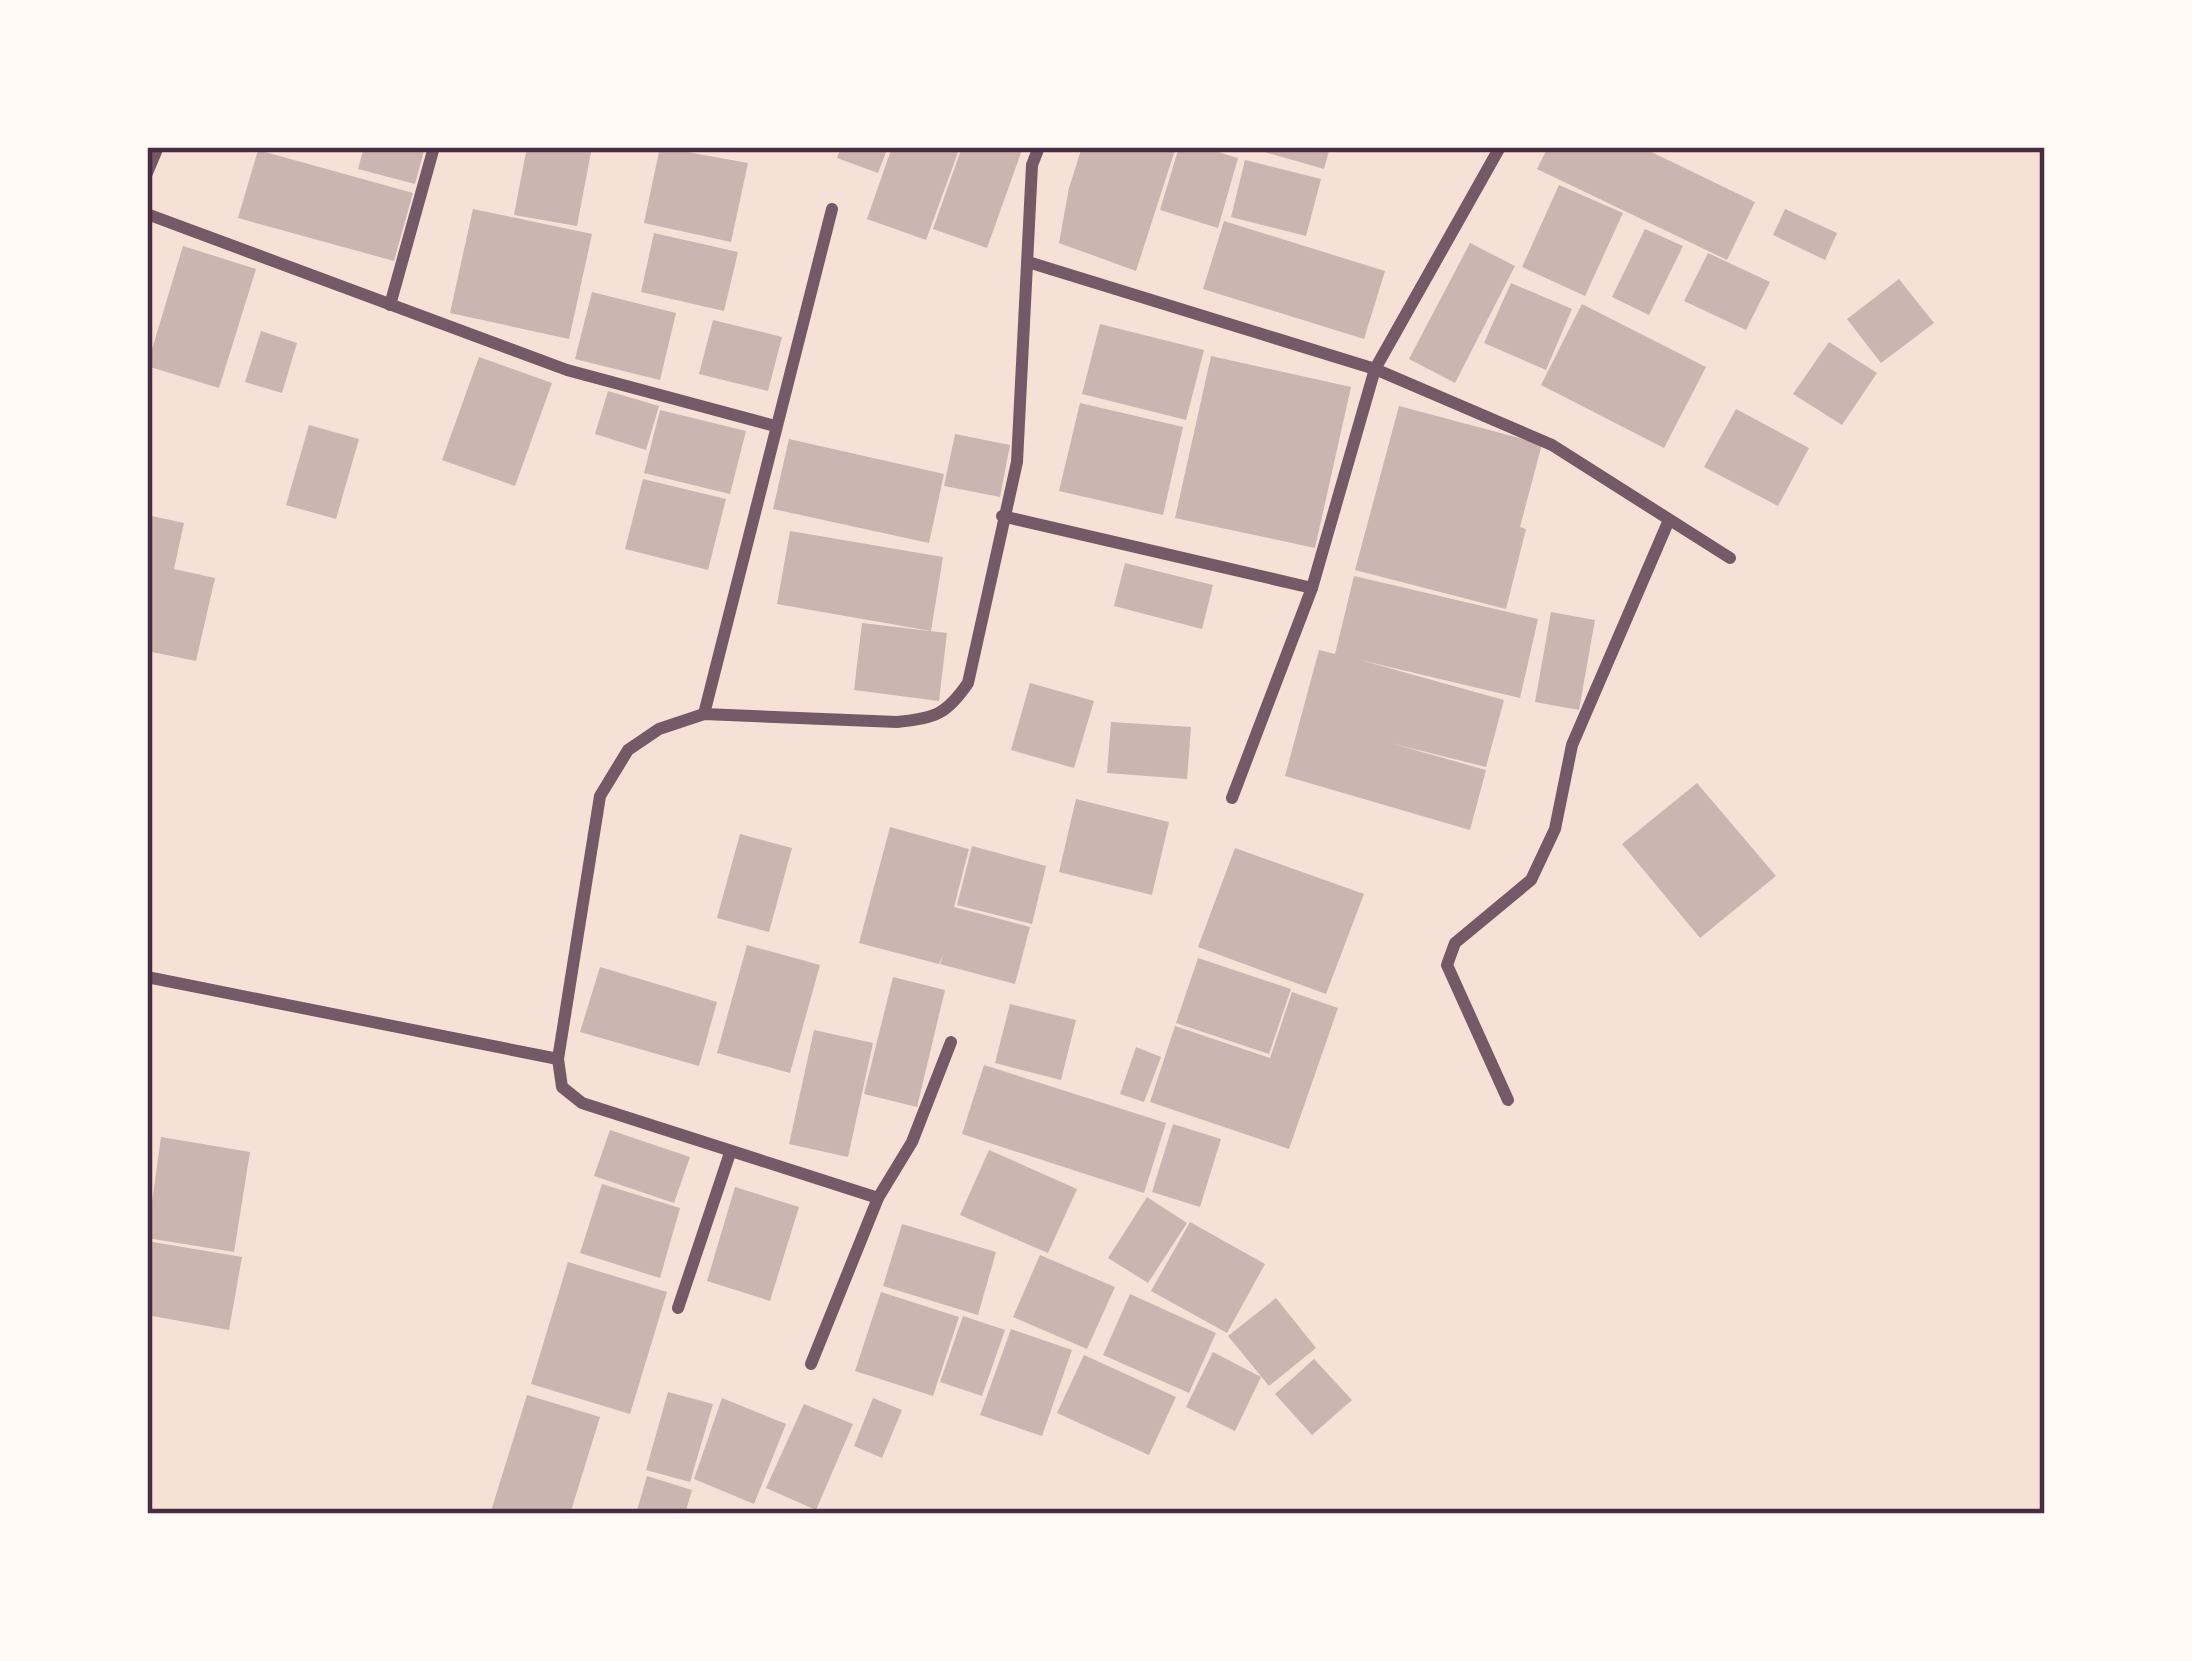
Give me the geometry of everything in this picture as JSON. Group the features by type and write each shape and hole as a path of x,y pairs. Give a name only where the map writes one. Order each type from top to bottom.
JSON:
{"street":[{"path":"147,173 158,147"},
{"path":"390,305 434,147"},
{"path":"878,1198 582,1103 562,1087 558,1060 600,796 628,750 658,729 704,714 897,722 928,718 952,707 968,683 1017,462 1033,165 1039,147"},
{"path":"1232,798 1312,588 1375,369 1500,147"},
{"path":"704,714 832,209"},
{"path":"147,214 566,370 775,426"},
{"path":"1028,262 1375,369 1552,445 1730,558"},
{"path":"1002,516 1312,588"},
{"path":"1508,1100 1447,965 1455,943 1531,880 1555,829 1572,745 1669,520"},
{"path":"147,977 558,1060"},
{"path":"811,1364 878,1198 912,1142 951,1042"},
{"path":"678,1307 730,1153"}],"building":[{"path":"364,147 425,147 415,184 358,169"},
{"path":"527,147 592,147 577,226 514,215"},
{"path":"660,147 748,163 731,242 644,223"},
{"path":"841,147 888,147 878,173 837,158"},
{"path":"892,147 960,147 926,240 867,219"},
{"path":"962,147 1023,147 987,248 933,229"},
{"path":"1082,147 1176,147 1136,271 1059,243"},
{"path":"1179,147 1201,147 1238,158 1218,228 1160,210"},
{"path":"1263,147 1330,147 1324,169 1261,151"},
{"path":"1548,147 1641,147 1755,202 1727,260 1537,169"},
{"path":"258,150 413,193 394,261 238,218"},
{"path":"1245,160 1321,179 1306,236 1231,217"},
{"path":"1559,185 1623,213 1585,296 1522,267"},
{"path":"473,209 592,234 569,339 450,313"},
{"path":"1785,209 1837,233 1825,260 1773,235"},
{"path":"1224,221 1385,271 1364,339 1203,289"},
{"path":"1645,229 1683,246 1649,315 1612,297"},
{"path":"654,233 738,252 724,311 641,292"},
{"path":"1470,243 1515,266 1455,383 1409,359"},
{"path":"183,246 256,269 219,388 147,366"},
{"path":"1708,253 1770,282 1746,330 1684,301"},
{"path":"1899,279 1934,323 1881,363 1847,319"},
{"path":"1511,283 1572,309 1546,370 1484,343"},
{"path":"592,292 676,313 660,380 575,359"},
{"path":"1582,304 1706,367 1664,448 1541,385"},
{"path":"713,320 782,337 768,391 699,374"},
{"path":"1100,324 1204,350 1186,420 1082,394"},
{"path":"261,331 297,343 282,393 245,382"},
{"path":"1829,342 1877,373 1842,425 1793,394"},
{"path":"1211,356 1351,387 1315,548 1175,518"},
{"path":"479,357 552,383 515,486 442,460"},
{"path":"608,391 659,406 646,450 595,434"},
{"path":"1080,403 1183,427 1163,515 1059,491"},
{"path":"1399,406 1542,444 1520,527 1526,529 1506,609 1355,570"},
{"path":"1736,409 1809,448 1778,506 1704,467"},
{"path":"660,410 746,431 730,494 644,473"},
{"path":"309,425 359,439 336,519 286,505"},
{"path":"955,434 1010,445 1000,497 944,486"},
{"path":"789,439 944,474 929,543 773,509"},
{"path":"643,479 726,499 708,570 625,549"},
{"path":"147,515 184,523 174,569 215,578 196,661 147,651"},
{"path":"790,531 943,557 931,631 777,604"},
{"path":"1125,563 1213,585 1202,629 1114,606"},
{"path":"1354,576 1538,619 1520,698 1360,660 1504,700 1486,767 1390,743 1486,770 1470,830 1285,776 1319,650 1335,654"},
{"path":"1551,612 1595,620 1579,710 1535,702"},
{"path":"862,623 947,633 939,701 854,690"},
{"path":"1030,683 1094,701 1074,768 1011,750"},
{"path":"1111,722 1191,727 1187,779 1107,773"},
{"path":"1697,783 1776,876 1700,938 1622,844"},
{"path":"1076,799 1169,822 1152,895 1059,872"},
{"path":"890,827 969,849 954,907 1030,927 1015,984 940,964 944,953 939,964 859,943"},
{"path":"740,834 792,848 769,932 717,918"},
{"path":"972,846 1046,866 1032,924 957,905"},
{"path":"1235,848 1364,894 1326,994 1198,947"},
{"path":"747,945 820,965 790,1073 717,1053"},
{"path":"1198,958 1291,989 1269,1054 1176,1023"},
{"path":"600,967 717,1002 699,1066 580,1032"},
{"path":"893,977 945,990 917,1107 864,1094"},
{"path":"1292,992 1338,1008 1289,1149 1150,1102 1175,1026 1270,1058"},
{"path":"1010,1004 1076,1020 1061,1080 995,1063"},
{"path":"814,1030 873,1043 848,1157 789,1144"},
{"path":"1136,1047 1161,1057 1144,1102 1120,1094"},
{"path":"984,1065 1166,1123 1144,1193 962,1134"},
{"path":"1173,1124 1221,1139 1200,1207 1152,1192"},
{"path":"610,1130 690,1157 674,1203 594,1176"},
{"path":"161,1137 250,1152 234,1252 147,1238"},
{"path":"989,1150 1077,1189 1048,1253 960,1215"},
{"path":"602,1184 680,1208 660,1278 580,1253"},
{"path":"735,1187 799,1207 770,1301 707,1281"},
{"path":"1147,1197 1187,1223 1148,1283 1108,1258"},
{"path":"1190,1222 1265,1264 1227,1333 1151,1291"},
{"path":"902,1224 996,1252 978,1315 883,1286"},
{"path":"147,1241 242,1257 229,1330 147,1315"},
{"path":"1040,1255 1115,1287 1087,1349 1013,1317"},
{"path":"568,1262 667,1292 630,1414 531,1384"},
{"path":"881,1292 959,1317 933,1396 855,1371"},
{"path":"1130,1294 1216,1333 1189,1393 1103,1355"},
{"path":"1276,1298 1316,1348 1269,1386 1228,1336"},
{"path":"963,1316 1005,1330 982,1396 940,1382"},
{"path":"1011,1329 1072,1350 1042,1436 980,1415"},
{"path":"1213,1352 1261,1377 1235,1431 1186,1407"},
{"path":"1084,1355 1176,1397 1149,1455 1057,1413"},
{"path":"1314,1359 1352,1400 1312,1435 1275,1394"},
{"path":"668,1392 713,1404 690,1482 646,1470"},
{"path":"527,1395 600,1417 570,1514 491,1511"},
{"path":"722,1398 786,1424 754,1504 694,1479"},
{"path":"873,1398 902,1410 882,1458 854,1446"},
{"path":"804,1404 853,1424 816,1510 766,1488"},
{"path":"647,1476 692,1490 685,1514 636,1514"}]}
